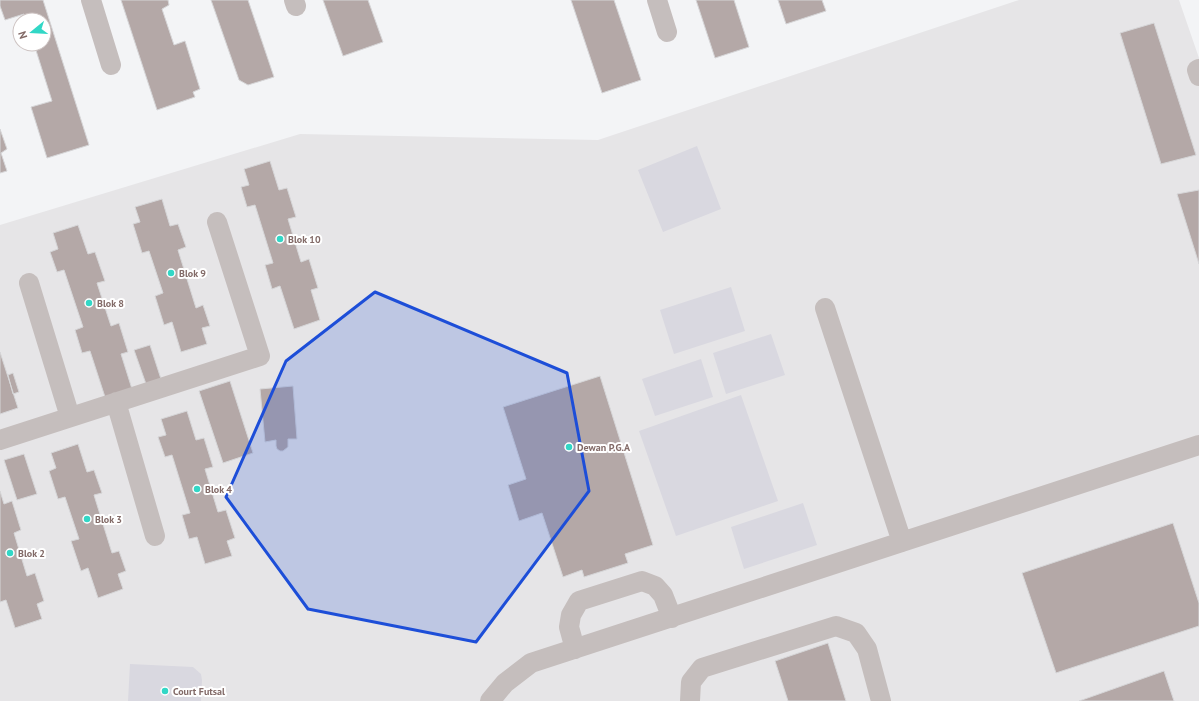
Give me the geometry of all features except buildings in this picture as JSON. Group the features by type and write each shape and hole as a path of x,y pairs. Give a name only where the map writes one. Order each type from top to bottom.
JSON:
{"lane":[{"path":"91,0 111,65"},
{"path":"657,0 667,32"},
{"path":"1199,69 1197,70 1199,76"},
{"path":"0,440 260,356 217,222"},
{"path":"29,283 70,417"},
{"path":"825,308 902,542"},
{"path":"116,402 155,536"},
{"path":"490,701 505,683 531,663 1199,445"},
{"path":"575,649 569,627 571,614 580,601 642,581 655,586 663,595 672,618"},
{"path":"690,701 691,682 702,668 836,626 856,633 867,649 881,701"}],"highlighted area":[{"path":"375,292 567,373 589,491 476,642 308,609 226,497 286,361"}],"shaded area":[{"path":"1019,0 1179,0 1199,58 1199,701 0,701 0,225 300,134 598,140"},
{"path":"697,146 721,209 663,232 638,170"},
{"path":"731,287 745,331 674,354 660,310"},
{"path":"771,334 785,375 726,394 713,353"},
{"path":"701,359 713,397 655,416 642,379"},
{"path":"741,395 778,501 676,536 639,431"},
{"path":"803,503 817,545 744,569 731,527"},
{"name":"Court Futsal","path":"130,664 193,667 201,674 201,701 128,701"}],"place":[{"name":"Blok 10","path":"280,239"},
{"name":"Blok 9","path":"171,273"},
{"name":"Blok 8","path":"89,303"},
{"name":"Dewan P.G.A","path":"569,447"},
{"name":"Blok 4","path":"197,489"},
{"name":"Blok 3","path":"87,519"},
{"name":"Blok 2","path":"10,553"},
{"name":"Court Futsal","path":"165,691"}]}
